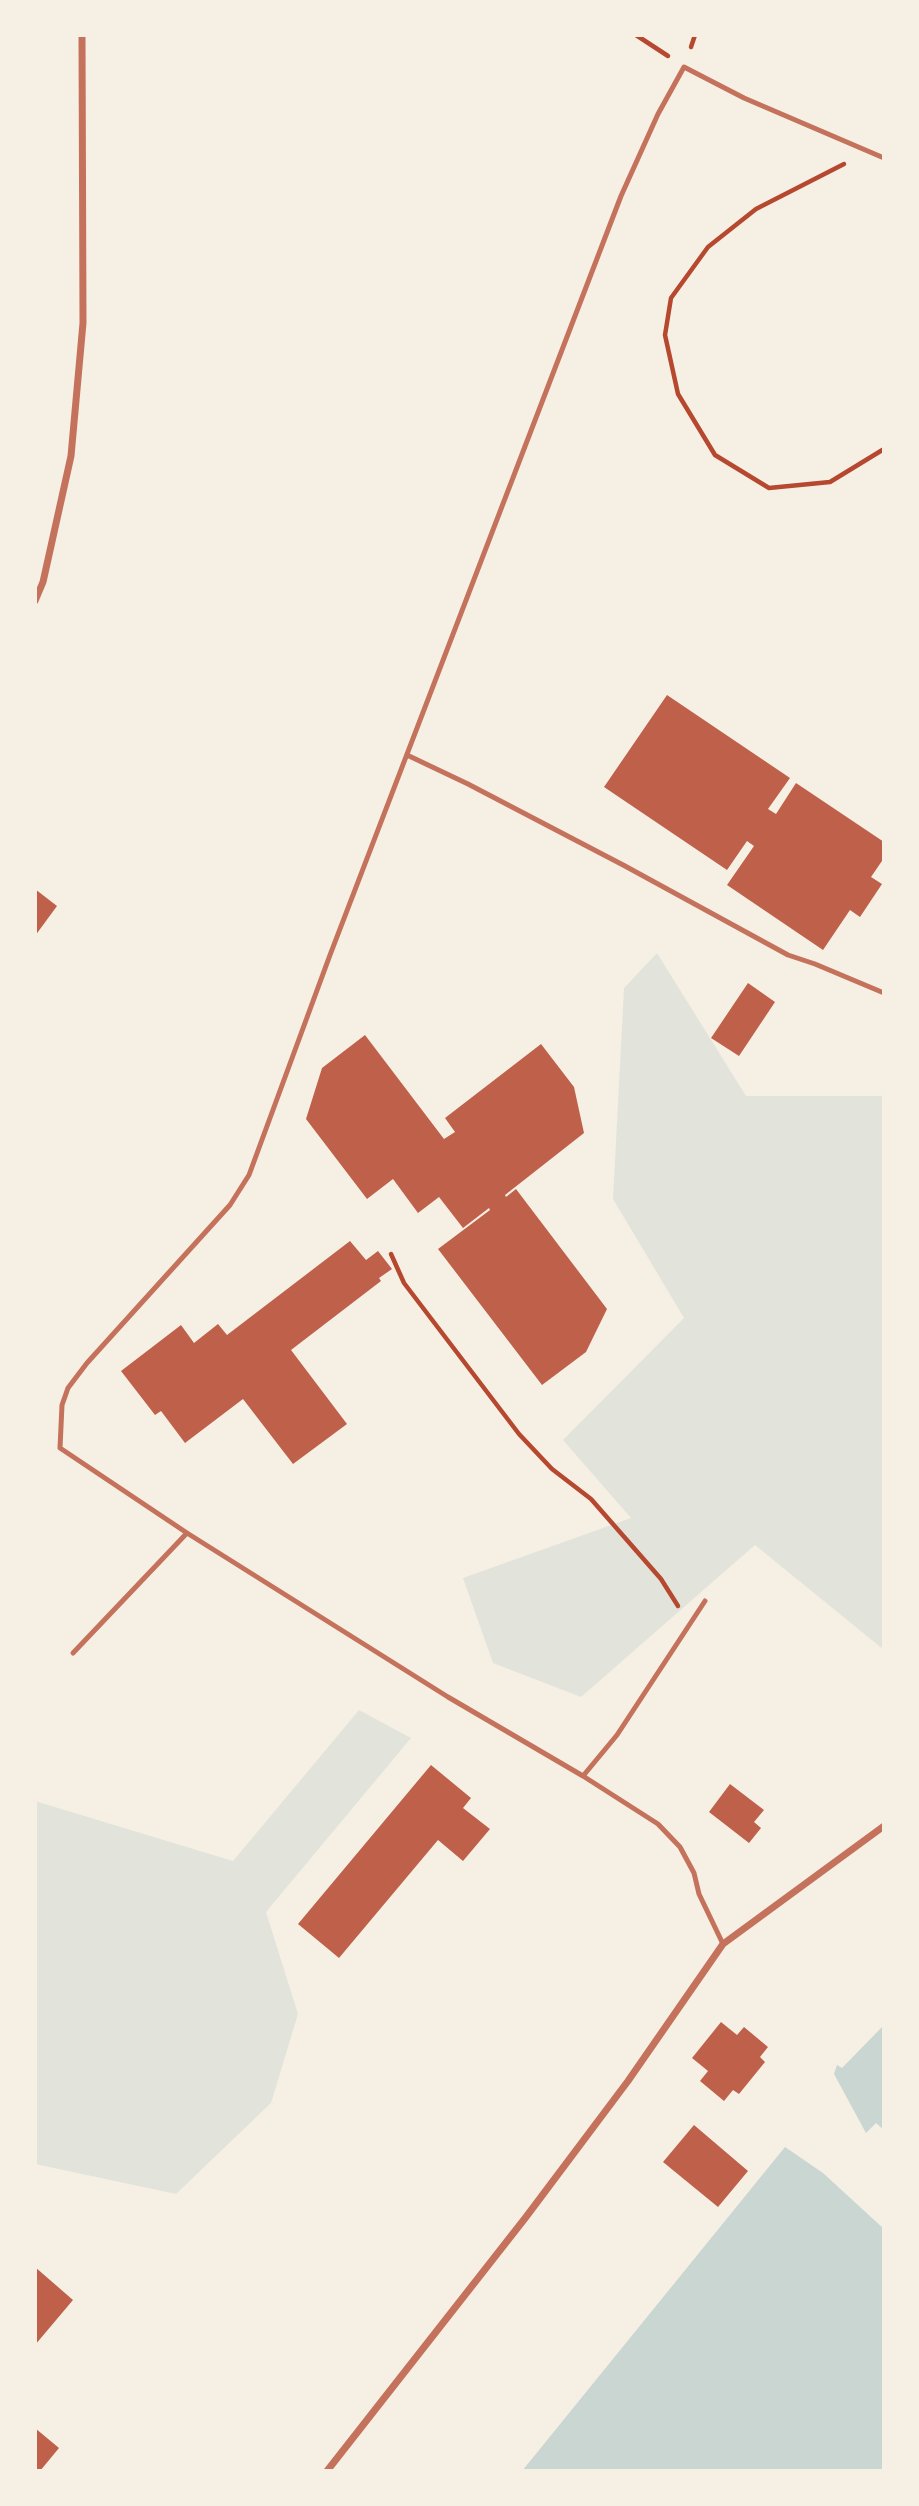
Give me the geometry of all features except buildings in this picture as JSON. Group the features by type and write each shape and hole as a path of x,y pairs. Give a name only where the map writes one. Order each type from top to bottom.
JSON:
{"street":[{"path":"35,601 43,582 71,456 83,323 82,35"},
{"path":"327,2471 612,2102 723,1944 884,1826"}],"lane":[{"path":"723,1944 680,1847 658,1824 583,1776 448,1697 187,1532 60,1448 62,1405 68,1388 87,1363 230,1205 248,1175 621,196 658,114 684,67 744,98 884,158"},
{"path":"407,755 468,783 788,956 815,964 884,993"},
{"path":"73,1653 187,1532"},
{"path":"583,1776 617,1735 705,1601"}],"path":[{"path":"636,35 684,67"},
{"path":"867,152 756,209 708,247 671,298 665,335 678,394 715,455 769,488 830,482 884,449"},
{"path":"391,1254 404,1283 519,1434 552,1469 592,1499 661,1579 690,1624"}],"shaded area":[{"path":"657,953 746,1096 884,1096 884,1650 755,1545 581,1697 493,1663 463,1578 631,1518 563,1440 684,1318 613,1199 624,988"},
{"path":"359,1710 411,1738 266,1912 298,2014 271,2103 176,2194 35,2164 35,1801 233,1861"},
{"path":"884,2025 884,2130 876,2123 866,2133 834,2074 837,2065 842,2068"},
{"path":"785,2147 823,2173 884,2229 884,2471 522,2471"}]}
